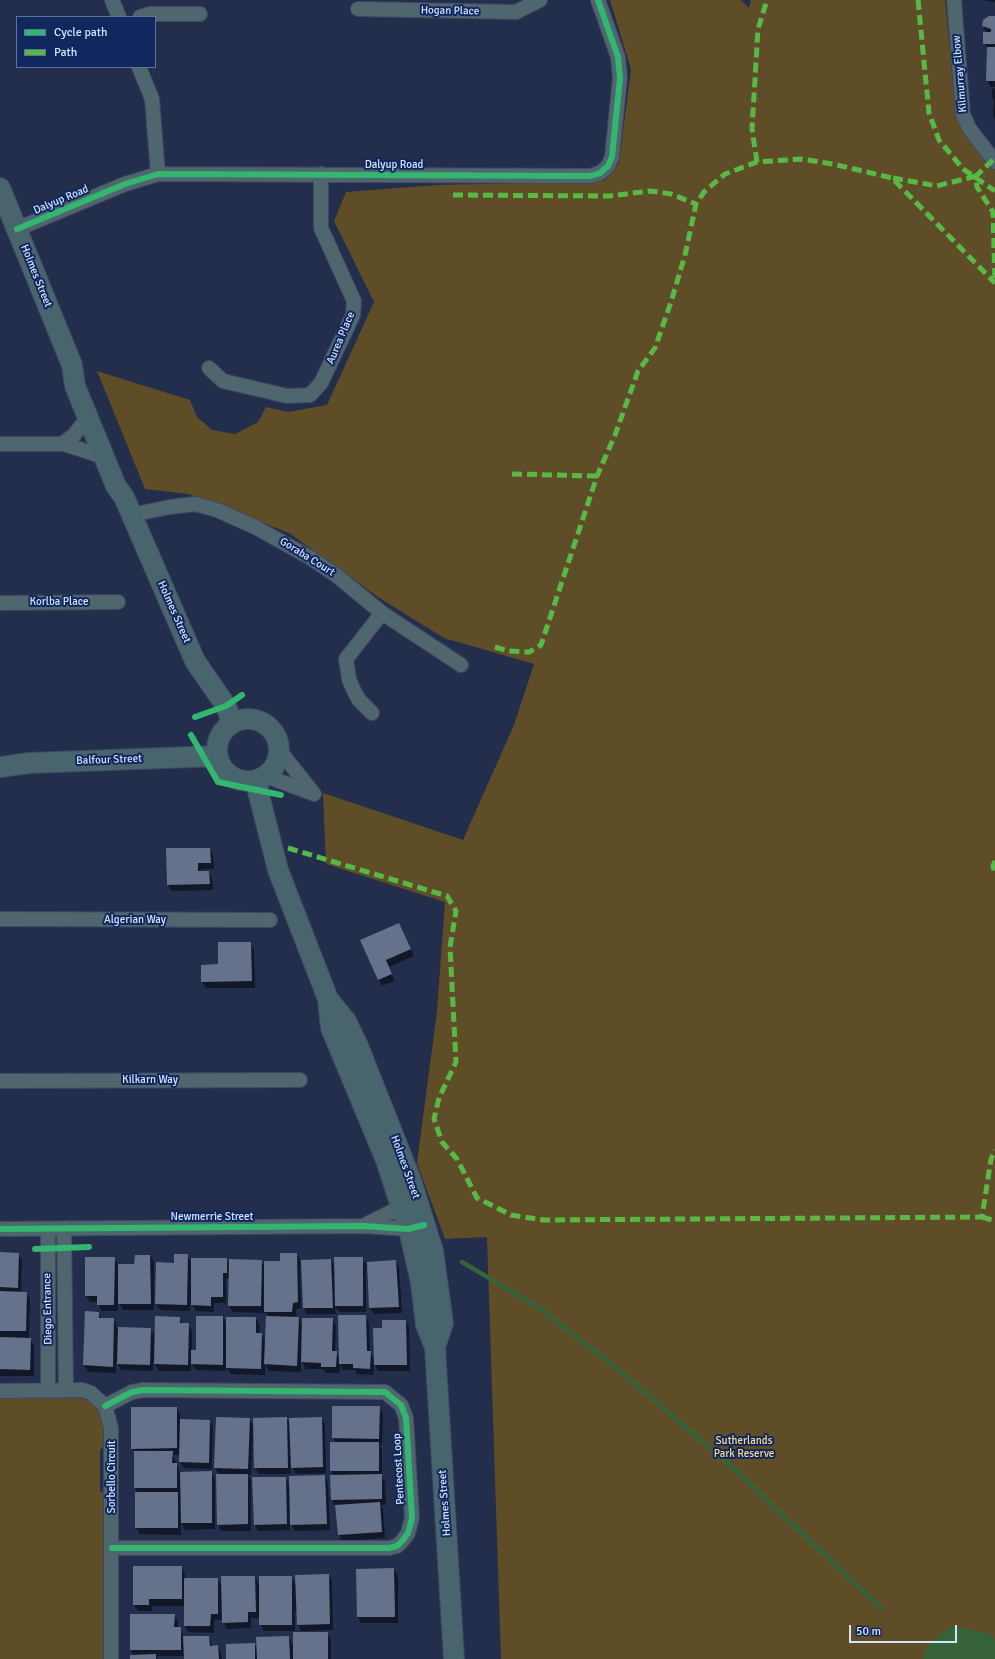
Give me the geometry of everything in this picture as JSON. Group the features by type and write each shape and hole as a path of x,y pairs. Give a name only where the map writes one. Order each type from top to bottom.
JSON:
{"main road":[{"name":"Holmes Street","path":"0,188 72,365 75,386 116,486 124,497 195,661 226,706 232,722"},
{"name":"Holmes Street","path":"72,365 86,383 110,441 126,483 124,497"},
{"path":"242,719 261,721 269,726 275,733 279,742 280,751 276,765 262,778 248,781 231,776 224,770 218,756 217,744 220,735 232,722 242,719"},
{"name":"Balfour Street","path":"0,767 29,762 218,756"},
{"name":"Holmes Street","path":"262,778 258,791 278,870 328,998 331,1028 386,1160 409,1203 416,1227 426,1325 435,1347 454,1659"}],"street":[{"path":"112,0 119,16"},
{"name":"Hogan Place","path":"358,9 516,12 540,0"},
{"name":"Dalyup Road","path":"17,229 125,184 158,174 590,176 600,173 608,166 612,157 620,78 618,57 598,0"},
{"name":"Kilmurray Elbow","path":"954,0 963,114 969,128 995,162"},
{"path":"143,16 150,14 200,14"},
{"path":"139,68 152,99 158,174"},
{"name":"Aurea Place","path":"209,368 223,381 287,396 310,396 321,383 353,315 354,301 321,228 321,174"},
{"path":"63,444 74,435 88,417"},
{"path":"0,444 63,444 104,457"},
{"name":"Goraba Court","path":"131,515 170,507 195,504 217,510 255,527 310,557 336,575 382,613 461,665"},
{"name":"Korlba Place","path":"0,602 118,602"},
{"path":"372,713 362,703 354,691 349,679 346,659 382,613"},
{"path":"262,778 314,794 280,751"},
{"name":"Algerian Way","path":"0,919 270,920"},
{"name":"Kilkarn Way","path":"0,1081 300,1080"},
{"name":"Newmerrie Street","path":"363,1226 409,1203"},
{"name":"Newmerrie Street","path":"0,1229 363,1226 416,1227"},
{"name":"Diego Entrance","path":"48,1228 48,1390"},
{"name":"Diego Entrance","path":"64,1228 66,1390"},
{"path":"0,1391 66,1390 91,1393 105,1406"},
{"name":"Pentecost Loop","path":"105,1406 132,1392 144,1390 385,1392 402,1405 406,1418 412,1518 408,1533 403,1540 398,1546 389,1548 112,1548"},
{"name":"Sorbello Circuit","path":"105,1406 111,1428 111,1659"}],"green space":[{"name":"Sutherlands Park Reserve","path":"610,0 741,0 749,8 751,0 945,0 957,120 995,165 995,1659 501,1659 487,1237 445,1239 417,1163 437,1011 445,902 326,864 323,793 463,840 514,725 534,664 444,638 381,599 289,533 188,494 145,489 97,371 190,400 197,417 212,430 235,434 258,422 266,407 288,412 327,405 374,302 334,221 346,192 437,185 604,181 619,163 631,69"},
{"path":"65,1396 84,1399 90,1402 98,1410 103,1419 105,1431 105,1445 100,1450 100,1491 105,1493 105,1659 0,1659 0,1397"}],"shaded area":[{"path":"951,1626 987,1633 995,1639 995,1659 923,1659 928,1645"}],"building":[{"path":"989,16 995,16 995,44 983,44 983,32 991,32 991,29 982,26 983,20"},
{"path":"987,47 995,47 995,81 986,81"},
{"path":"166,848 210,848 211,863 198,863 198,871 209,871 210,884 167,885"},
{"path":"399,923 411,949 386,960 392,974 378,980 360,940"},
{"path":"218,942 251,942 252,981 201,982 201,965 218,964"},
{"path":"0,1252 19,1253 18,1288 0,1287"},
{"path":"280,1253 297,1253 298,1302 293,1303 292,1312 264,1312 264,1261 280,1261"},
{"path":"174,1254 188,1254 187,1305 155,1304 156,1262 174,1263"},
{"path":"135,1255 150,1255 151,1304 118,1304 118,1264 134,1264"},
{"path":"85,1257 115,1257 114,1305 97,1305 97,1296 85,1296"},
{"path":"334,1257 363,1257 363,1306 335,1306"},
{"path":"191,1258 227,1258 227,1273 223,1273 223,1297 211,1297 211,1306 191,1305"},
{"path":"229,1259 262,1260 261,1306 228,1306"},
{"path":"331,1259 333,1308 303,1308 301,1260"},
{"path":"396,1260 399,1307 369,1308 367,1262"},
{"path":"0,1291 27,1292 26,1331 0,1331"},
{"path":"85,1311 99,1312 99,1318 114,1318 113,1367 83,1365"},
{"path":"338,1315 366,1315 367,1351 371,1351 370,1369 353,1368 353,1364 339,1364"},
{"path":"155,1316 180,1317 180,1323 189,1323 188,1365 154,1364"},
{"path":"196,1316 223,1316 223,1365 191,1364 191,1350 196,1350"},
{"path":"266,1316 299,1317 297,1366 264,1364"},
{"path":"226,1317 256,1317 256,1333 262,1333 261,1369 226,1368"},
{"path":"302,1318 333,1318 332,1351 337,1351 336,1367 321,1367 321,1363 301,1362"},
{"path":"382,1320 406,1320 407,1365 374,1365 373,1328 382,1328"},
{"path":"118,1327 151,1328 150,1365 117,1364"},
{"path":"0,1337 31,1338 30,1370 0,1369"},
{"path":"332,1406 380,1406 379,1439 332,1438"},
{"path":"131,1407 177,1407 177,1448 131,1449"},
{"path":"216,1417 250,1418 248,1469 214,1468"},
{"path":"287,1417 288,1468 254,1468 253,1418"},
{"path":"322,1417 323,1467 291,1468 289,1418"},
{"path":"180,1419 210,1420 209,1463 179,1462"},
{"path":"330,1442 379,1442 379,1471 330,1471"},
{"path":"134,1451 173,1451 172,1463 177,1463 177,1488 134,1488"},
{"path":"212,1471 212,1523 181,1523 180,1472"},
{"path":"216,1474 248,1474 248,1524 217,1525"},
{"path":"382,1474 382,1499 331,1500 330,1475"},
{"path":"325,1475 327,1524 290,1525 289,1476"},
{"path":"252,1477 286,1477 287,1524 254,1525"},
{"path":"135,1492 178,1492 178,1528 135,1528"},
{"path":"380,1502 382,1532 338,1535 335,1505"},
{"path":"133,1566 182,1566 182,1599 149,1599 149,1605 133,1605"},
{"path":"394,1568 395,1617 357,1617 356,1569"},
{"path":"329,1574 330,1624 297,1625 295,1575"},
{"path":"221,1576 255,1576 256,1612 248,1612 248,1622 222,1623"},
{"path":"259,1576 292,1576 292,1625 259,1625"},
{"path":"184,1578 218,1578 218,1614 211,1614 210,1626 184,1626"},
{"path":"130,1614 175,1614 174,1627 181,1627 181,1650 130,1650"},
{"path":"293,1632 328,1632 328,1659 293,1659"},
{"path":"183,1636 209,1636 210,1646 218,1645 219,1659 184,1659"},
{"path":"289,1636 290,1659 257,1659 256,1637"},
{"path":"255,1643 255,1659 226,1659 226,1644"},
{"path":"156,1654 156,1659 130,1659 130,1655"}],"waterway":[{"path":"462,1262 541,1309 620,1371 731,1466 881,1608"}],"marked path":[{"path":"757,162 752,129 758,29 767,0"},
{"path":"918,0 929,113 939,140 963,169 995,191"},
{"path":"495,647 508,651 529,652 541,645 597,476 615,435 638,371 655,348 685,255 696,204 704,192 725,174 757,162 801,159 833,164 892,178 995,283"},
{"path":"993,160 976,176 977,187 993,212 995,283"},
{"path":"893,178 937,186 976,176"},
{"path":"453,195 609,196 650,191 671,194 696,204"},
{"path":"512,474 597,476"},
{"path":"288,848 447,896 456,911 450,947 456,1062 439,1098 434,1119 442,1142 457,1159 477,1198 511,1215 544,1220 982,1217 991,1159 995,1150"},
{"path":"995,861 993,866 995,875"},
{"path":"982,1217 995,1221"}],"cycle path":[{"path":"17,229 125,184 158,174 590,176 600,173 608,166 612,157 620,78 618,57 598,0"},
{"path":"195,717 226,706 242,695"},
{"path":"191,735 218,782 281,795"},
{"path":"0,1229 363,1226 408,1229 424,1225"},
{"path":"35,1249 89,1247"},
{"path":"105,1406 132,1392 144,1390 385,1392 401,1405 406,1418 412,1518 408,1533 403,1540 397,1546 389,1548 112,1548"}]}
